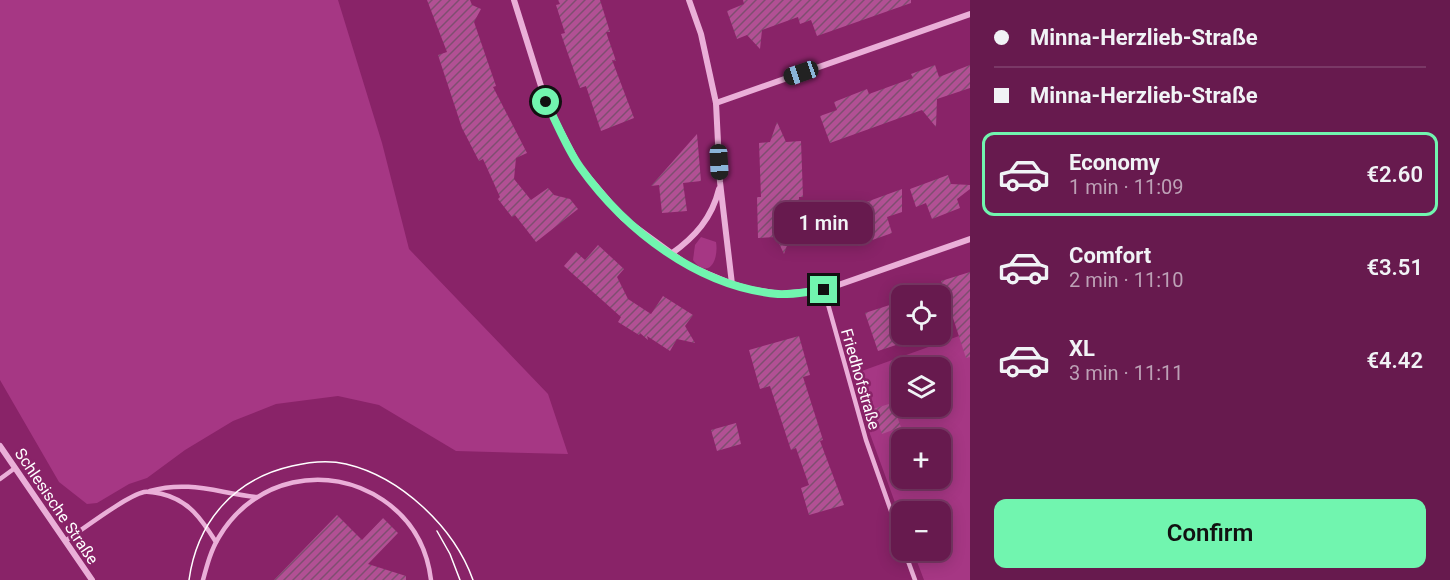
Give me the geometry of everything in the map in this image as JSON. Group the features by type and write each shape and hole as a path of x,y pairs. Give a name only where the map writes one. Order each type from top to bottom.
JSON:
{"street":[{"path":"514,0 546,102 579,166 623,218 671,254 708,275 749,289 780,294 824,290 970,239"},
{"path":"689,0 701,34 716,103 720,182 732,284"},
{"path":"716,103 970,14"},
{"path":"671,254 703,226 712,210 720,182"},
{"name":"Schlesische Straße","path":"0,446 92,580"}],"lane":[{"name":"Friedhofstraße","path":"824,290 866,440 891,511"},
{"path":"0,479 15,468"},
{"path":"203,580 209,556 216,542 229,522 242,509 275,488 308,479 345,481 384,500 403,516 423,547 431,580"},
{"path":"64,541 131,497 170,486 191,486 258,497"},
{"path":"144,492 170,496 184,503 196,512 216,542"},
{"path":"908,561 915,580"}],"shaded area":[{"path":"0,0 338,0 382,143 409,249 548,394 568,454 456,451 379,405 338,396 276,404 233,421 185,450 147,478 129,484 97,503 87,504 59,482 0,380"},
{"path":"701,237 716,242 716,255 712,265 708,268 699,266 693,260 695,245"},
{"path":"970,332 970,580 924,580 917,561 951,561 951,501 894,501 870,434 859,372 891,360 891,417 951,417 951,357 901,357 934,345 951,345 951,339"}],"building":[{"path":"427,0 470,0 472,5 481,9 474,22 496,86 493,87 527,153 516,158 514,179 531,200 548,188 554,195 570,199 578,209 536,242 515,215 512,217 498,199 500,197 483,159 479,161 462,128 438,55 447,52"},
{"path":"558,0 600,0 610,32 606,32 616,61 612,60 634,118 601,131 586,86 580,88 561,34 565,33 556,5 560,4"},
{"path":"743,0 911,0 911,3 817,36 811,20 800,24 798,17 762,30 760,49 747,35 737,39 727,11 744,4"},
{"path":"935,65 939,77 970,65 970,88 937,99 936,127 922,110 830,143 820,116 837,110 834,102 867,89 869,94 913,78 911,74"},
{"path":"777,122 786,142 801,141 803,197 799,197 800,236 790,237 784,254 776,237 758,238 757,197 761,197 759,143 770,142"},
{"path":"697,134 701,181 683,183 687,211 662,213 659,185 651,186"},
{"path":"948,175 951,184 970,185 970,189 957,199 960,208 932,219 926,203 916,207 910,189"},
{"path":"902,189 902,212 887,217 892,233 864,243 857,225 846,230 839,212"},
{"path":"598,245 624,269 617,277 628,299 651,314 663,296 693,315 685,326 695,343 677,339 670,351 647,336 648,340 640,333 639,335 618,322 621,317 564,266 576,252 585,260"},
{"path":"970,272 970,357 966,358 951,312 951,285 942,285 941,281"},
{"path":"891,305 891,345 896,345 878,351 865,313"},
{"path":"799,336 810,375 803,377 823,440 820,441 844,505 809,515 801,488 809,485 796,448 791,450 770,386 760,389 749,350"},
{"path":"891,403 891,417 897,417 901,427 882,434 873,409"},
{"path":"736,423 741,444 717,451 711,430"},
{"path":"337,515 362,540 383,518 398,533 368,564 406,576 406,580 274,580"}],"tram line":[{"path":"189,580 200,540 210,522 236,492 271,472 299,465 326,462 346,464 366,471 405,492 439,523 453,541 473,580"},
{"path":"437,531 450,554 460,580"}],"route":[{"path":"546,102 579,166 623,218 671,254 708,275 749,289 780,294 824,290"}]}
